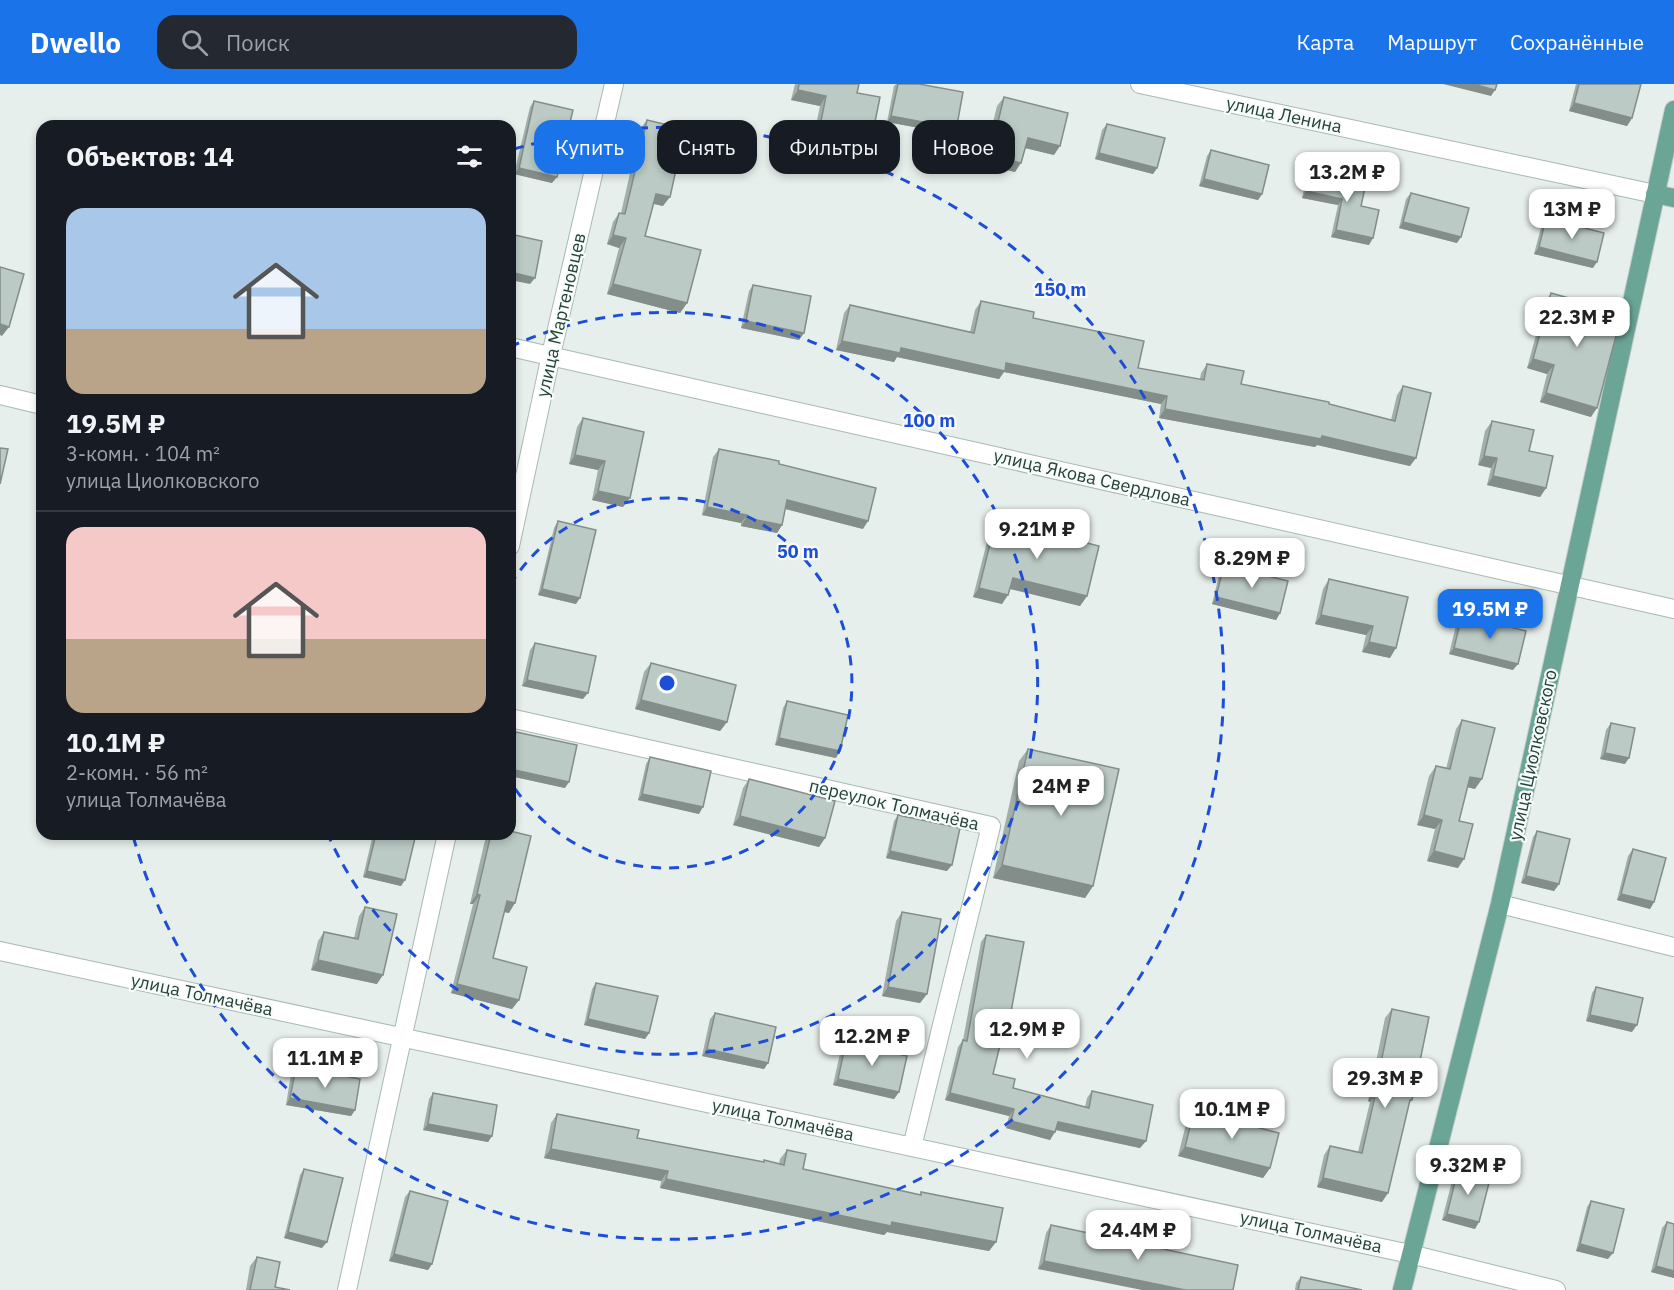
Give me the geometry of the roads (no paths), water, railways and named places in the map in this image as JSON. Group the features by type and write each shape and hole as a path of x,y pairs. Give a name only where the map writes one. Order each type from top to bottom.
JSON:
{"main road":[{"name":"улица Циолковского","path":"1402,1290 1500,904 1674,110"},
{"name":"улица Ленина","path":"1655,194 1674,198"}],"street":[{"name":"улица Мартеновцев","path":"516,518 614,84"},
{"name":"улица Ленина","path":"1140,84 1655,194"},
{"name":"улица Якова Свердлова","path":"516,348 1674,609"},
{"path":"0,395 36,404"},
{"name":"переулок Толмачёва","path":"516,719 991,826 912,1147"},
{"path":"347,1290 446,840"},
{"path":"1500,904 1674,947"},
{"name":"улица Толмачёва","path":"4,952 1410,1254 1556,1290"}]}
